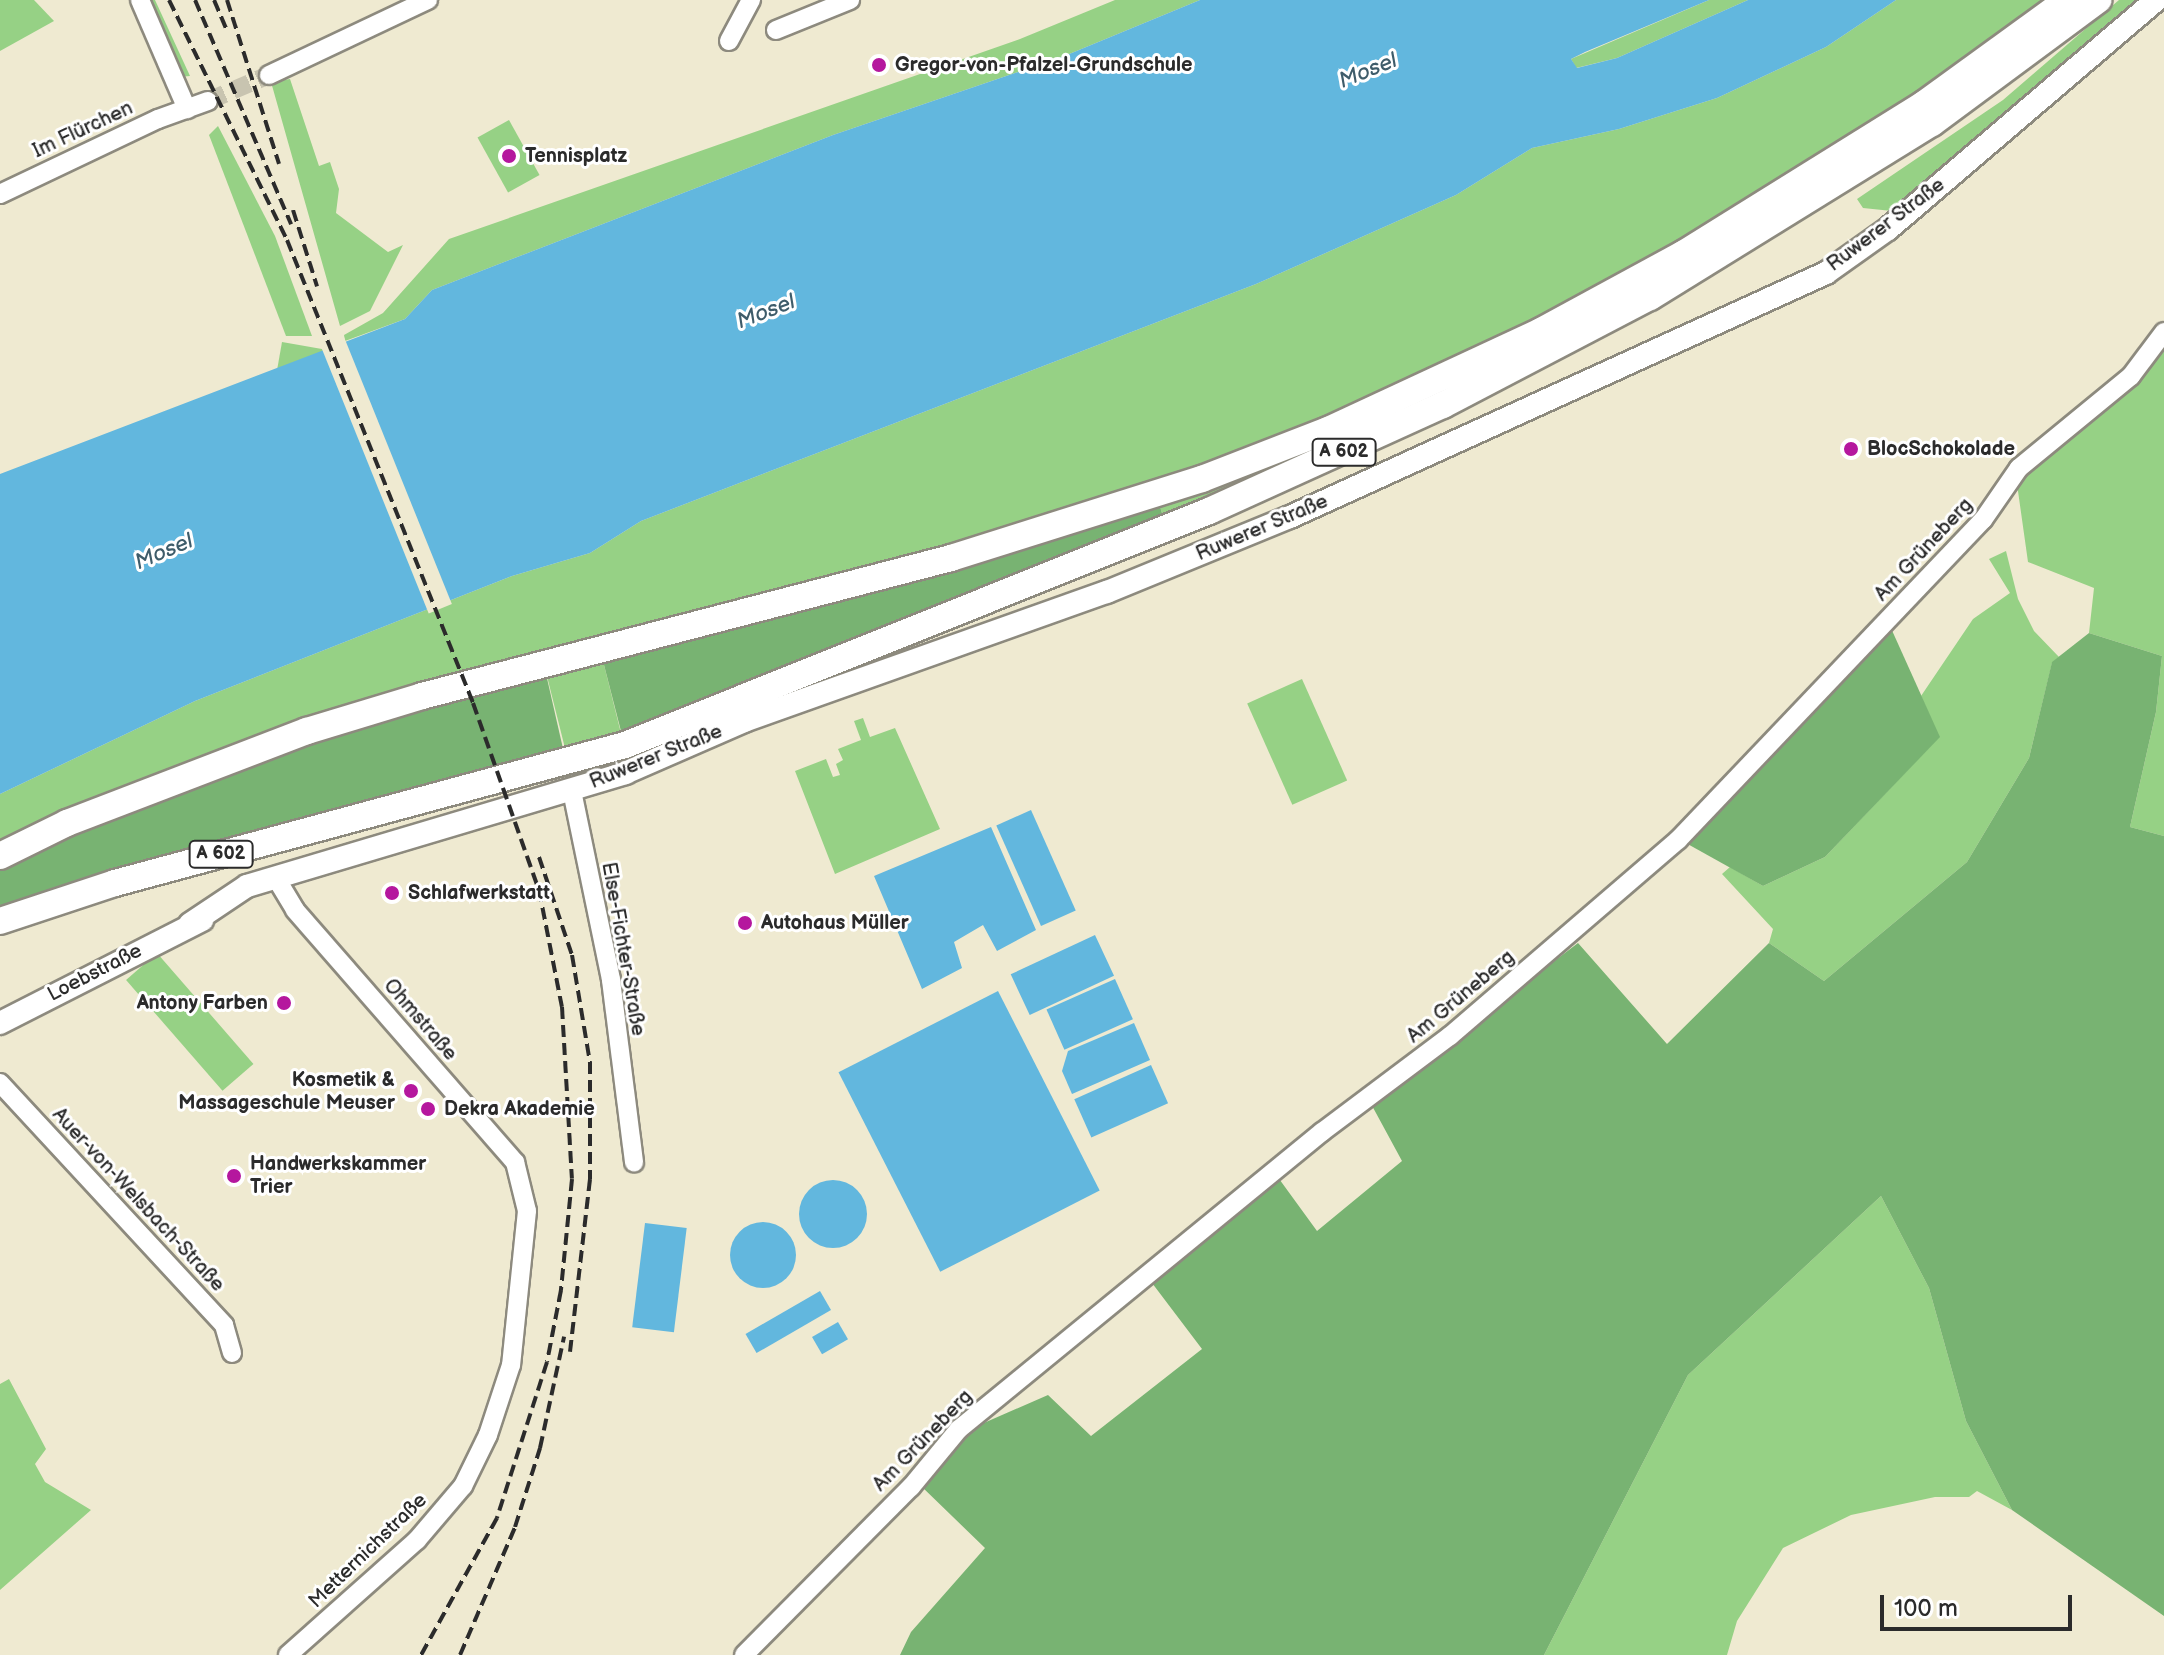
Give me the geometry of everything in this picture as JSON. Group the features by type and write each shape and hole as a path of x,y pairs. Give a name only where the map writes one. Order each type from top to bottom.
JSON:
{"highway":[{"name":"A 602","path":"0,856 67,823 307,731 436,692 980,549 1202,479 1328,430 1541,331 1683,254 1924,104 2067,0"},
{"name":"A 602","path":"0,921 115,883 625,745 1209,511 1443,405 1650,297 1932,123 2098,0"}],"main road":[{"name":"Ruwerer Straße","path":"276,878 311,862 572,791 744,721 1107,592 1238,539 1826,273 1888,229 2156,0"},
{"name":"Loebstraße","path":"0,1023 190,924 253,896 276,878"}],"street":[{"path":"140,0 187,109"},
{"path":"269,75 428,0"},
{"path":"729,41 751,0"},
{"path":"776,30 850,0"},
{"name":"Im Flürchen","path":"0,194 208,101"},
{"name":"Am Grüneberg","path":"744,1655 911,1487 959,1429 1310,1141 1450,1036 1678,840 1973,531 2019,468 2131,376 2164,332"},
{"name":"Else-Fichter-Straße","path":"572,791 611,980 634,1163"},
{"name":"Ohmstraße","path":"276,878 295,910 515,1162 526,1193"},
{"name":"Auer-von-Welsbach-Straße","path":"0,1083 224,1325 232,1353"},
{"name":"Metternichstraße","path":"288,1655 417,1540 463,1486 488,1435 511,1365 526,1193"}],"green space":[{"path":"0,0 34,0 54,21 0,51"},
{"path":"148,0 155,0 190,76 179,77"},
{"path":"1115,0 1200,0 1062,57 833,135 432,290 405,319 345,341 344,335 383,313 449,239 1020,39"},
{"path":"1709,0 1748,0 1617,58 1576,68 1571,59"},
{"path":"1896,0 2047,0 1930,90 1630,272 1375,401 1098,504 451,675 279,730 179,765 0,844 0,794 195,701 512,576 590,553 641,521 1256,284 1456,195 1532,148 1619,129 1717,98 1826,47"},
{"path":"2119,0 2139,0 1892,211 1863,208 1857,199 2003,100"},
{"path":"290,79 319,166 330,162 339,189 336,213 388,252 403,245 370,311 340,326 271,82"},
{"name":"Tennisplatz","path":"509,120 540,175 508,193 478,137"},
{"path":"218,126 275,236 312,336 286,336 209,135"},
{"path":"282,342 323,349 271,647 230,639"},
{"path":"2164,345 2164,836 2130,827 2156,712 2162,656 2089,633 2094,588 2028,562 2017,484"},
{"path":"1434,393 1164,520 1159,503"},
{"path":"1159,503 1164,520 622,735 603,661"},
{"path":"2006,551 2018,599 2034,631 2059,657 2052,663 2029,758 1967,862 1824,981 1769,943 1773,929 1722,874 1730,867 1763,886 1825,857 1939,737 1921,696 1973,619 2010,593 1989,559"},
{"path":"1890,626 1940,737 1825,857 1763,886 1684,842"},
{"path":"2089,633 2162,656 2156,712 2130,827 2164,836 2164,1616 2012,1510 1966,1421 1929,1288 1881,1196 1688,1375 1544,1655 900,1655 911,1632 985,1548 920,1485 961,1433 1048,1395 1091,1436 1202,1349 1149,1279 1277,1176 1317,1231 1402,1161 1370,1102 1578,943 1667,1044 1769,943 1824,981 1967,862 2029,758 2052,662"},
{"path":"603,661 621,735 565,749 547,675"},
{"path":"546,674 564,753 0,911 0,865 96,822 285,748"},
{"path":"1302,679 1347,780 1292,805 1247,703"},
{"path":"863,718 870,737 895,728 940,829 835,874 795,771 826,759 833,777 840,775 836,764 843,760 838,749 861,740 854,721"},
{"path":"157,953 253,1064 222,1091 126,980"},
{"path":"1881,1196 1929,1288 1966,1421 2012,1510 1977,1491 1969,1497 1935,1497 1851,1515 1783,1548 1737,1621 1727,1655 1544,1655 1688,1375"},
{"path":"9,1379 46,1449 35,1464 45,1482 91,1510 0,1590 0,1384"}],"water":[{"name":"Mosel","path":"1200,0 1709,0 1571,59 1577,68 1617,58 1748,0 1896,0 1826,47 1717,98 1619,129 1532,148 1456,195 1256,284 641,521 590,553 512,576 195,701 0,794 0,474 405,319 432,290 833,135 1062,57"},
{"path":"1031,810 1076,910 1041,926 996,825"},
{"path":"991,827 1036,930 997,951 983,925 954,942 962,968 922,989 874,876"},
{"path":"1095,935 1114,976 1030,1015 1011,974"},
{"path":"1115,979 1133,1019 1064,1050 1046,1010"},
{"path":"998,991 1100,1191 940,1272 839,1072"},
{"path":"1134,1023 1150,1060 1072,1094 1062,1071 1068,1051"},
{"path":"1151,1065 1168,1103 1091,1138 1074,1099"},
{"path":"833,1180 857,1190 867,1214 857,1238 833,1248 809,1238 799,1214 809,1190"},
{"path":"769,1222 787,1231 794,1242 794,1268 787,1279 776,1286 757,1288 744,1283 735,1274 730,1249 735,1236 744,1227"},
{"path":"645,1223 687,1228 674,1332 632,1327"},
{"path":"820,1291 831,1310 757,1353 746,1334"},
{"path":"838,1322 848,1339 822,1354 812,1337"}],"pier":[{"path":"344,337 452,604 429,613 321,346"}],"tunnel":[{"path":"208,101 269,75"}],"railway":[{"path":"169,0 287,240 473,703 539,890 562,1007 572,1179 561,1290 547,1362 497,1518 421,1655"},
{"path":"195,0 291,224"},
{"path":"214,0 227,30"},
{"path":"227,0 279,164"},
{"path":"293,210 317,286"},
{"path":"539,857 572,955 590,1062 590,1179 570,1352"},
{"path":"460,1655 515,1527 540,1448 564,1337"}],"place":[{"name":"Gregor-von-Pfalzel-Grundschule","path":"879,65"},
{"name":"Tennisplatz","path":"509,156"},
{"name":"BlocSchokolade","path":"1851,449"},
{"name":"Schlafwerkstatt","path":"392,893"},
{"name":"Autohaus Müller","path":"745,923"},
{"name":"Antony Farben","path":"284,1003"},
{"name":"Kosmetik & Massageschule Meuser","path":"411,1091"},
{"name":"Dekra Akademie","path":"428,1109"},
{"name":"Handwerkskammer Trier","path":"234,1176"}]}
